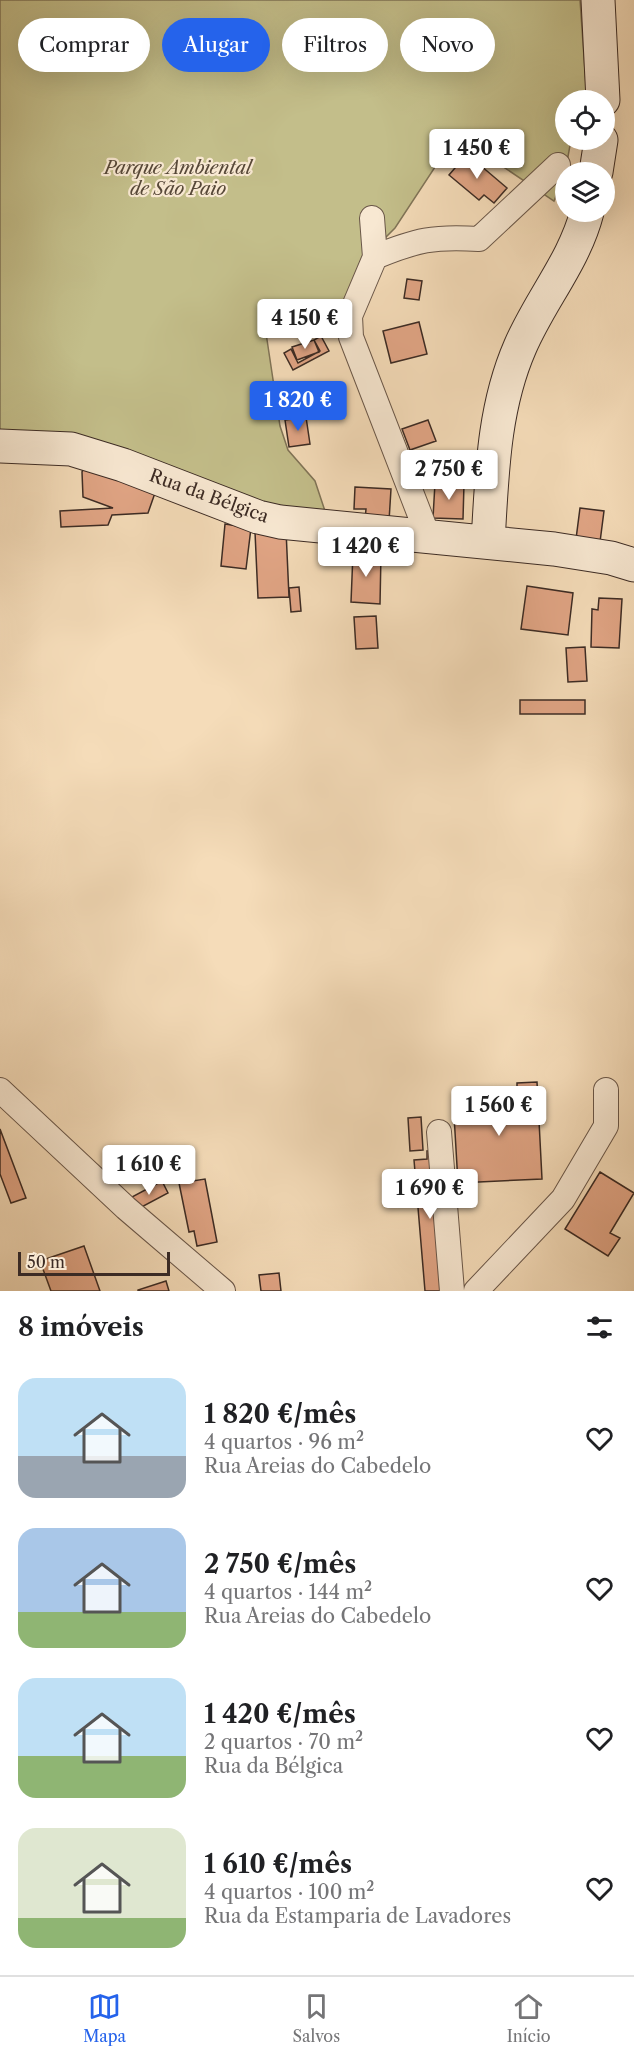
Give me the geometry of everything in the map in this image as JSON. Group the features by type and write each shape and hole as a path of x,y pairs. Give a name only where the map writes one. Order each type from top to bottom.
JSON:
{"main road":[{"path":"598,0 602,90"},
{"path":"488,542 495,438 502,401 519,349 532,320 565,268 584,222"},
{"name":"Rua da Bélgica","path":"0,446 71,449 123,465 258,517 280,522 488,542 611,558 634,565"}],"street":[{"path":"375,257 413,241 450,237 479,239 555,168"},
{"path":"372,218 375,257 350,316 351,337 428,536"},
{"path":"476,1291 563,1199 606,1126 606,1090"},
{"path":"1,1093 126,1208 222,1291"},
{"path":"439,1132 452,1291"}],"green space":[{"name":"Parque Ambiental de São Paio","path":"0,0 580,0 586,90 555,90 555,150 569,150 567,162 555,162 554,201 456,135 395,228 364,259 334,325 266,333 280,426 288,450 315,481 327,517 0,440"}],"building":[{"path":"467,154 507,188 494,203 484,195 479,200 449,175"},
{"path":"407,279 422,281 419,300 404,298"},
{"path":"419,322 427,354 391,363 383,331"},
{"path":"321,336 329,351 293,370 284,353 291,349 298,363 320,351 314,340"},
{"path":"314,340 319,352 297,360 292,347"},
{"path":"306,417 310,444 289,447 285,420"},
{"path":"428,420 436,441 410,450 402,429"},
{"path":"84,467 155,493 148,513 112,515 108,525 61,527 60,511 113,508 83,497 82,472"},
{"path":"435,483 464,484 463,519 433,518"},
{"path":"355,487 391,489 389,521 365,520 366,509 354,509"},
{"path":"580,508 604,511 600,542 576,539"},
{"path":"225,524 251,528 246,569 221,566"},
{"path":"286,530 289,597 258,598 255,532"},
{"path":"353,553 381,554 380,604 351,602"},
{"path":"527,586 573,593 568,635 521,629"},
{"path":"299,587 301,611 291,612 289,588"},
{"path":"599,598 622,599 619,648 591,647 592,609 598,610"},
{"path":"376,616 378,648 356,649 354,617"},
{"path":"585,647 587,681 568,682 566,648"},
{"path":"520,700 585,700 585,714 520,714"},
{"path":"537,1082 542,1179 458,1183 453,1098 517,1094 517,1083"},
{"path":"421,1117 423,1150 410,1151 408,1118"},
{"path":"0,1129 26,1198 11,1203 0,1174"},
{"path":"438,1150 444,1291 425,1291 414,1160 427,1159 427,1151"},
{"path":"600,1172 634,1193 610,1233 620,1238 608,1256 565,1229"},
{"path":"205,1179 217,1242 197,1246 194,1231 189,1232 179,1183"},
{"path":"162,1181 168,1193 136,1210 130,1198"},
{"path":"84,1246 100,1291 51,1291 40,1261"},
{"path":"279,1273 281,1291 261,1291 259,1275"},
{"path":"166,1281 169,1291 138,1291 138,1290"}]}
